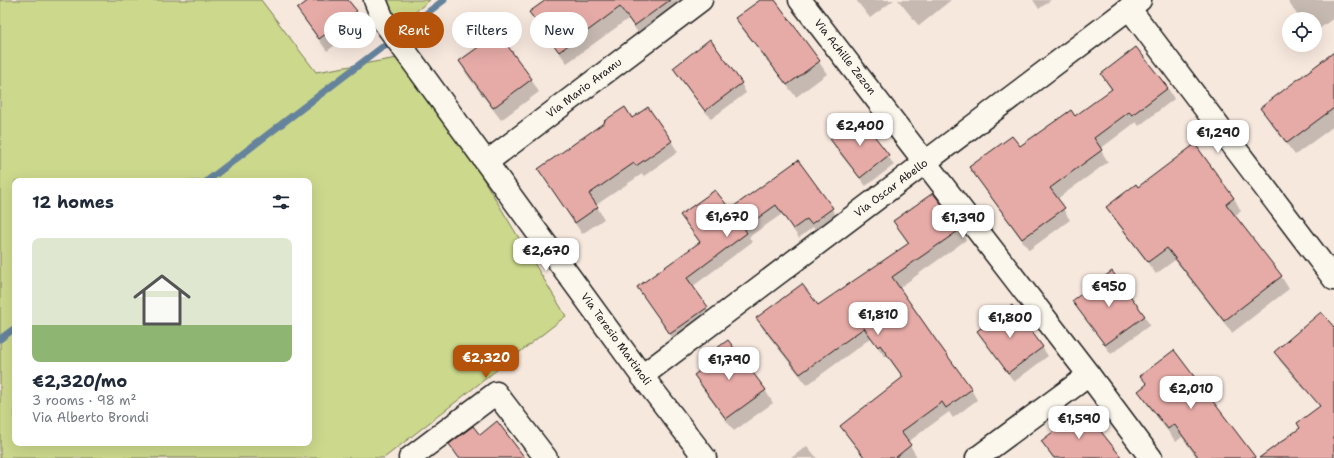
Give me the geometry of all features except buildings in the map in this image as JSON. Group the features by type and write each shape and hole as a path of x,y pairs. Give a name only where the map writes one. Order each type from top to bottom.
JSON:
{"street":[{"name":"Via Teresio Martinoli","path":"375,0 384,22 642,376 705,458"},
{"name":"Via Mario Aramu","path":"487,162 701,0"},
{"name":"Via Achille Zezon","path":"800,0 1089,375 1151,458"},
{"name":"Via Oscar Abello","path":"642,376 1134,4"},
{"path":"1134,4 1334,279"},
{"path":"977,458 1089,375"},
{"path":"410,458 496,393 546,458"}],"green space":[{"path":"0,0 261,0 316,72 409,56 566,316 384,458 0,458"},
{"path":"387,0 430,0 415,12 393,12"}],"waterway":[{"path":"211,178 444,0"},
{"path":"0,339 12,330"}]}
